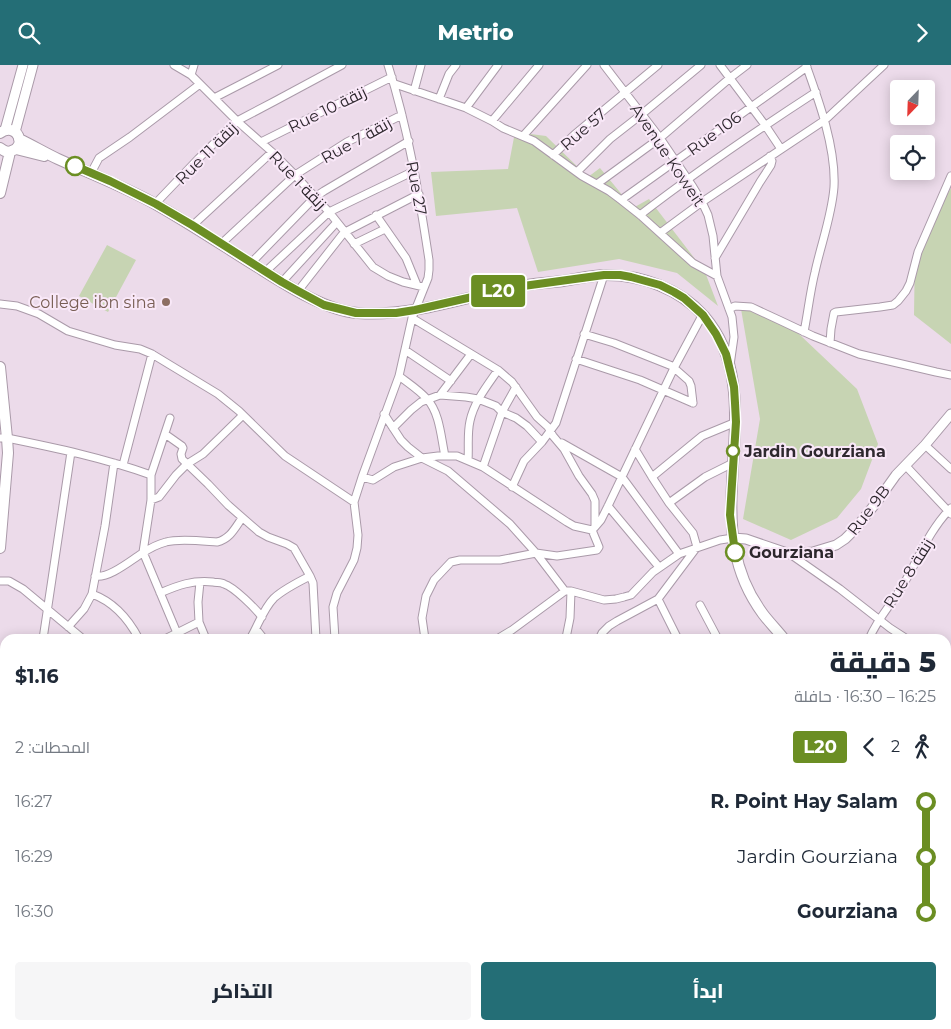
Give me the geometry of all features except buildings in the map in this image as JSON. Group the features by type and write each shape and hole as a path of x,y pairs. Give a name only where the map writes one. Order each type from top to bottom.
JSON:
{"main road":[{"path":"0,193 8,150 19,143 7,133"},
{"path":"7,133 55,158 92,173 156,204 265,272 324,305 356,313 414,314 516,287 604,275 620,275 660,285 684,298 709,322 723,345 726,354 734,387 736,422 730,515 735,552 747,587 762,613 780,634"},
{"path":"8,150 55,158"},
{"path":"0,367 4,438 8,453 0,548"}],"street":[{"path":"7,133 23,65"},
{"path":"7,133 32,65"},
{"name":"Rue 1 زنقة","path":"174,65 191,75 295,175 329,212 343,234 373,267 403,282 421,286"},
{"path":"191,75 194,65"},
{"path":"214,98 278,65"},
{"name":"Rue 11 زنقة","path":"156,204 237,121 342,65"},
{"name":"Rue 27","path":"354,502 399,376 421,286 429,270 419,194 409,141 388,65"},
{"path":"414,91 421,65"},
{"path":"438,99 449,74 456,65"},
{"path":"466,108 498,65"},
{"path":"492,121 540,65"},
{"path":"523,136 587,65"},
{"name":"Avenue Koweit","path":"604,65 660,138 702,202 711,224 717,276 732,317 734,337 730,369"},
{"name":"Rue 57","path":"553,155 574,135 658,65"},
{"path":"577,172 610,139 700,65"},
{"path":"720,65 781,149"},
{"path":"597,184 660,138 747,65"},
{"path":"660,233 702,202 825,120 884,65"},
{"path":"804,332 814,275 834,187 825,120 806,66"},
{"name":"Rue 106","path":"621,199 806,66"},
{"path":"393,80 414,91 466,108 534,141 577,172 621,199 693,263 717,276"},
{"name":"Rue 10 زنقة","path":"261,142 393,80"},
{"path":"92,173 99,158 200,84"},
{"path":"640,215 765,125 816,92"},
{"name":"Rue 7 زنقة","path":"221,244 295,175 347,142 402,115"},
{"path":"251,263 315,197 409,141"},
{"path":"192,225 272,152"},
{"path":"715,258 771,165 770,156"},
{"path":"265,272 329,212 414,171"},
{"path":"830,343 832,317 836,311 893,305 906,291 918,252 951,176"},
{"path":"298,291 343,234 419,194"},
{"path":"376,215 396,242 421,286"},
{"path":"282,282 337,223"},
{"path":"354,244 385,229"},
{"path":"512,487 524,461 542,442 556,423 604,275"},
{"path":"0,304 25,309 68,331 115,345 140,349 152,354 213,390 243,415 285,456 354,502 358,535 357,548 354,560 337,593 333,607 335,634"},
{"path":"729,309 738,306 751,307 838,347 867,357 951,375"},
{"path":"414,314 471,354 498,370 516,387 537,417 548,427 564,449 595,501 593,528 599,547 597,550 557,556 536,553 500,560 460,560 451,562 434,580 426,596 422,618 424,634"},
{"path":"593,528 601,520 674,368 703,315"},
{"path":"576,359 640,380 693,403 689,381 674,368 666,363 621,346 584,334"},
{"path":"405,350 451,381"},
{"path":"123,465 152,354"},
{"path":"440,395 471,354"},
{"path":"468,460 471,416 478,399 498,370"},
{"path":"399,376 428,400 437,417 445,456"},
{"path":"482,467 502,412 516,387"},
{"path":"393,427 421,402 440,395 478,399 494,405 502,412 527,426 542,442"},
{"path":"151,500 159,497 187,464 203,454 243,415"},
{"path":"384,415 408,447 422,458 448,471 510,524 568,591 570,618 567,634"},
{"name":"Rue 9B","path":"568,591 604,600 631,595 659,567 679,554 720,539 746,539 790,554 804,554 830,548 845,539 876,503 890,482 950,417"},
{"path":"170,418 151,475 151,500 143,552 177,633 199,622"},
{"path":"652,477 702,436 736,422"},
{"path":"165,434 182,446 182,459 242,518 263,534 294,549 313,583 316,634"},
{"path":"4,438 123,465 151,475"},
{"path":"558,441 622,477 679,554"},
{"path":"925,445 951,469"},
{"path":"602,634 617,621 658,599 697,547 693,533 669,503 635,449"},
{"path":"44,634 71,452"},
{"path":"362,477 372,480 394,467 422,458 457,456 482,467 554,515 574,526 593,528"},
{"path":"68,627 84,609 92,594 105,526 114,463"},
{"path":"669,503 705,477 733,463"},
{"path":"905,465 950,511"},
{"path":"608,506 659,567"},
{"name":"Rue 8 زنقة","path":"871,634 879,619 901,589 924,546 950,511"},
{"path":"96,576 101,577 143,552 165,542 175,540 217,542 224,540 242,518"},
{"path":"790,554 899,634"},
{"path":"253,634 274,598 310,576"},
{"path":"0,581 9,581 16,584 77,634"},
{"path":"160,593 191,582 224,583 234,589 262,617"},
{"path":"200,582 199,622 204,634"},
{"path":"505,634 568,591"},
{"path":"92,594 100,597 117,609 130,623 136,634"},
{"path":"658,599 676,634"},
{"path":"700,605 715,634"},
{"path":"256,629 260,634"},
{"path":"512,630 513,634"}],"green space":[{"path":"515,132 546,136 588,177 600,168 633,208 649,199 705,272 718,306 677,273 619,259 538,272 517,208 436,216 431,172 508,169"},
{"path":"951,188 951,344 914,315 915,248"},
{"path":"107,245 136,260 108,312 79,296"},
{"name":"Jardin Gourziana","path":"741,309 781,317 857,389 878,444 861,489 837,518 791,540 743,519 760,419"}],"bus line":[{"name":"L20","path":"75,166 156,204 282,282 324,305 356,313 396,313 516,287 604,275 631,277 660,285 674,292 695,307 709,322 723,345 734,387 736,422 730,515 735,552"}],"place":[{"name":"College ibn sina","path":"166,302"},
{"name":"Jardin Gourziana","path":"733,451"},
{"name":"Gourziana","path":"735,552"}]}
